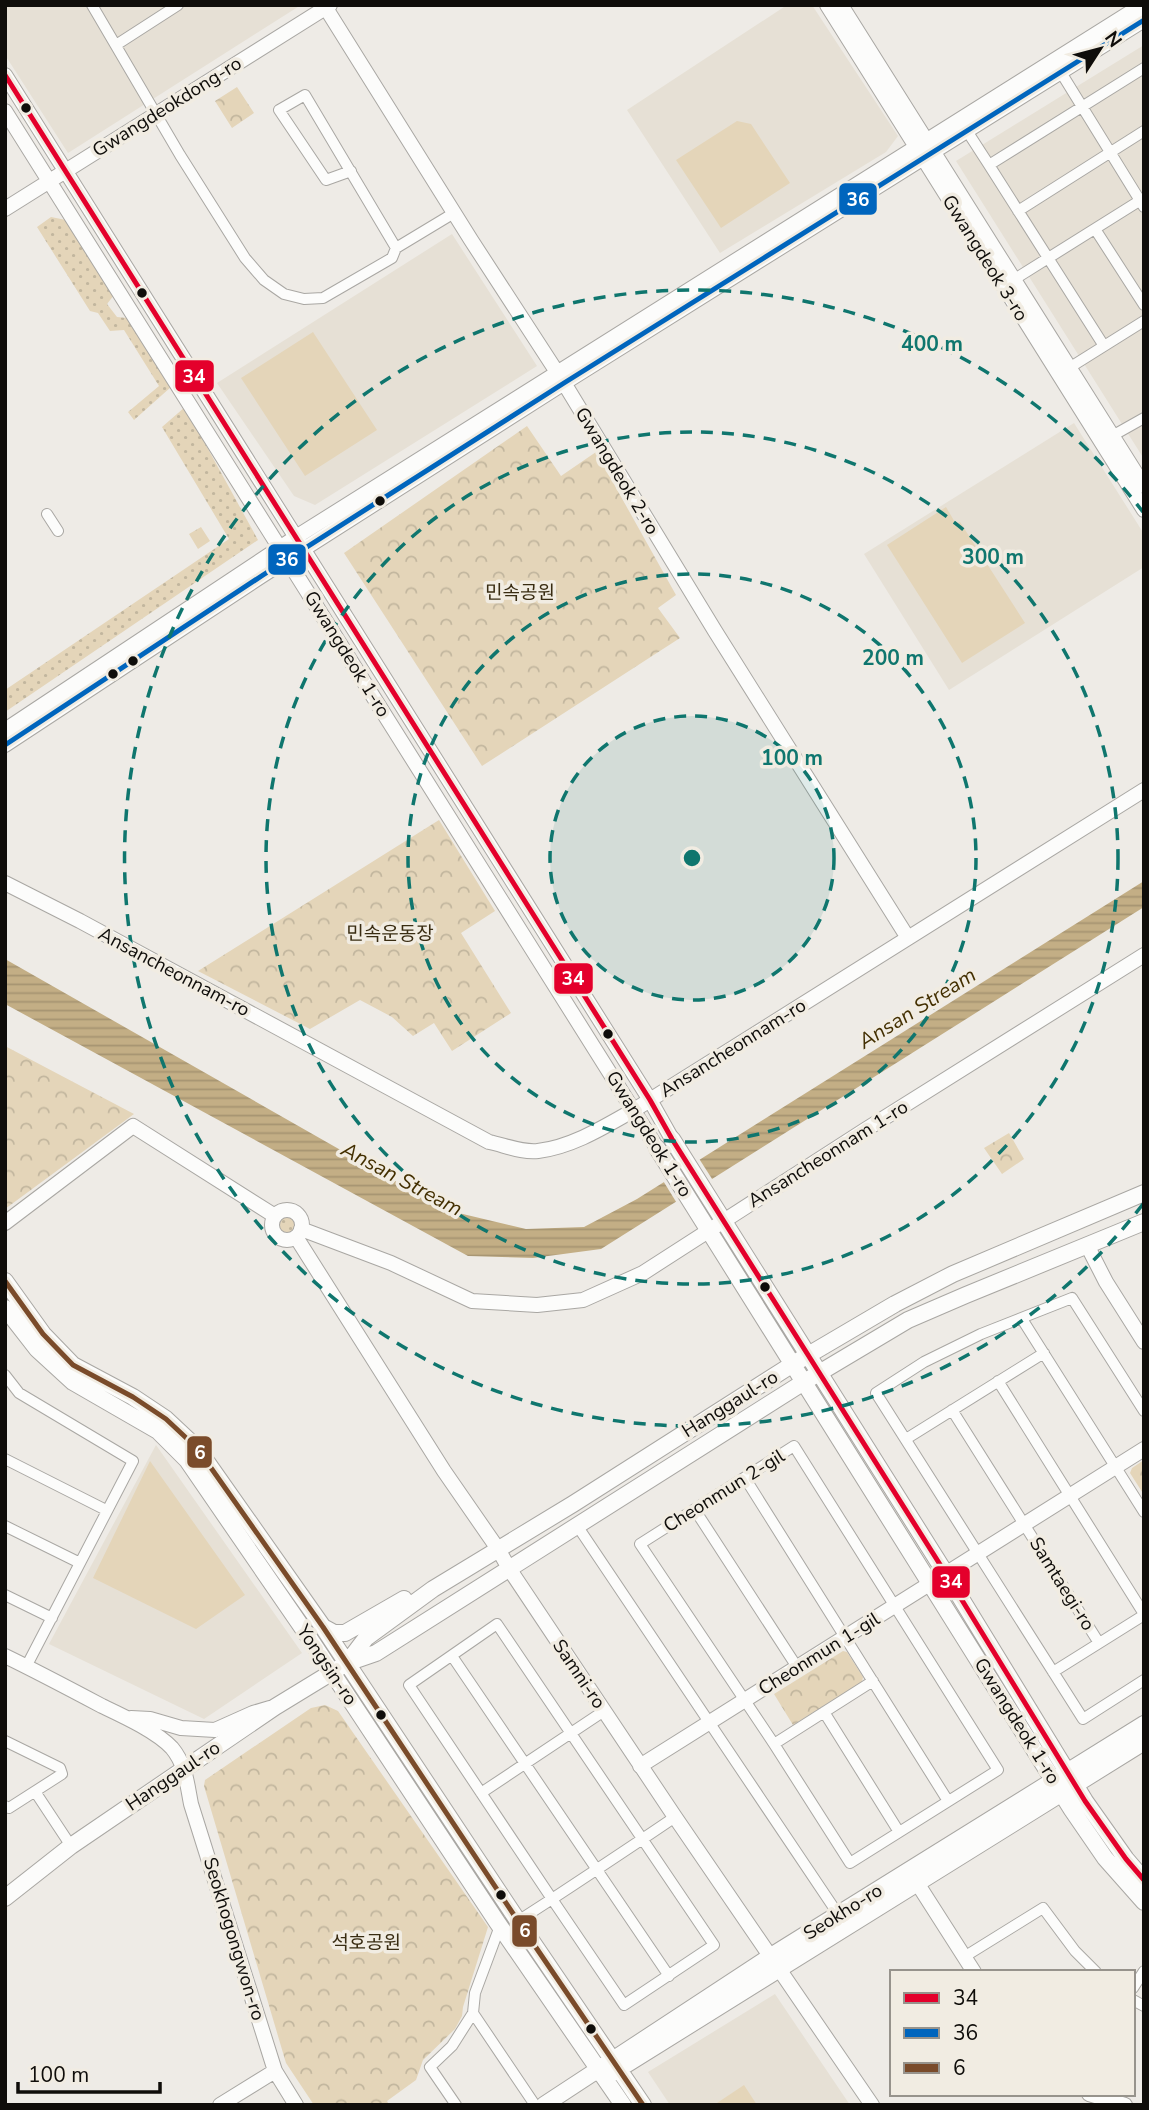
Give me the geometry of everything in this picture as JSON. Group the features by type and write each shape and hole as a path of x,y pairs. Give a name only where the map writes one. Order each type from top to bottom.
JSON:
{"main road":[{"name":"Gwangdeok 1-ro","path":"672,1139 946,1574 1065,1782 1105,1858 1144,1902"},
{"name":"Gwangdeok 1-ro","path":"657,1148 930,1584 1065,1782 1144,1880"},
{"name":"Hanggaul-ro","path":"346,1663 366,1638 433,1589 793,1364 895,1304 953,1274 1144,1194"},
{"name":"Hanggaul-ro","path":"5,1898 71,1846 275,1707 346,1663 376,1653 804,1382 908,1320 1144,1222"},
{"name":"Yongsin-ro","path":"5,1281 43,1334 74,1365 133,1397 166,1419 197,1447 324,1627 518,1922 608,2069 623,2105"},
{"name":"Yongsin-ro","path":"5,1308 37,1349 73,1382 158,1431 187,1460 332,1672 500,1926 608,2069 643,2105"},
{"path":"324,1627 334,1633 345,1633 405,1599 433,1589"},
{"name":"Seokho-ro","path":"544,2105 608,2069 1065,1782 1144,1724"},
{"name":"Seokho-ro","path":"1065,1782 1144,1742"},
{"name":"Seokho-ro","path":"563,2105 608,2069"}],"street":[{"path":"92,5 155,115 244,258 264,280 284,294 304,299 323,298 392,258 397,248 454,213"},
{"path":"116,45 178,5"},
{"name":"Gwangdeok 3-ro","path":"827,5 925,150 1009,284 1144,510"},
{"name":"Gwangdeok 3-ro","path":"841,5 925,150"},
{"path":"925,150 967,131 1142,5"},
{"name":"Gwangdeokdong-ro","path":"5,209 326,6"},
{"name":"Gwangdeok 2-ro","path":"326,6 908,938"},
{"path":"5,745 300,543 1057,66 1144,20"},
{"path":"1009,284 1143,202 1057,66"},
{"path":"989,165 1144,68"},
{"name":"Gwangdeok 1-ro","path":"5,75 672,1139"},
{"path":"351,171 326,180 279,110 305,95 351,171 397,248"},
{"name":"Gwangdeok 1-ro","path":"5,111 657,1148"},
{"path":"967,131 1104,346"},
{"path":"1018,211 1144,131"},
{"path":"1095,229 1144,305"},
{"name":"Gwangdeok 3-ro","path":"1009,284 1069,368 1144,486"},
{"path":"1069,368 1144,321"},
{"path":"1112,436 1144,418"},
{"path":"47,514 58,531"},
{"path":"5,730 284,554"},
{"name":"Ansancheonnam-ro","path":"5,883 489,1142 536,1152 596,1132 634,1110 1144,790"},
{"name":"Ansancheonnam 1-ro","path":"298,1233 391,1263 472,1301 537,1305 583,1300 643,1273 706,1225 767,1193 1144,955"},
{"path":"5,1223 133,1126 275,1216"},
{"path":"283,1211 292,1211 299,1217 298,1233 286,1240 277,1237 272,1229 275,1216 283,1211"},
{"name":"Samni-ro","path":"298,1233 444,1471 640,1766 872,2105"},
{"path":"1087,1245 1106,1282 1144,1342"},
{"path":"1144,1411 1072,1298 981,1334 924,1362 876,1393 1083,1719 1144,1680"},
{"path":"1022,1319 1144,1512"},
{"path":"906,1439 1044,1353"},
{"path":"5,1375 19,1393 133,1461 26,1667"},
{"path":"998,1381 1144,1615 1053,1672"},
{"name":"Samtaegi-ro","path":"952,1410 1099,1643"},
{"name":"Cheonmun 2-gil","path":"794,1446 998,1770 850,1863 640,1544 695,1510 794,1446"},
{"name":"Samtaegi-ro","path":"930,1584 1144,1449"},
{"path":"5,1459 106,1510"},
{"path":"745,1478 948,1801"},
{"path":"695,1510 797,1667"},
{"path":"5,1526 80,1563"},
{"path":"578,1527 842,1920"},
{"name":"Cheonmun 1-gil","path":"640,1766 930,1584"},
{"path":"5,1595 51,1618"},
{"path":"498,1625 714,1945 624,2006 409,1685 452,1656 498,1625"},
{"path":"5,1656 127,1718 171,1747 184,1768"},
{"path":"452,1656 668,1976"},
{"path":"774,1744 873,1681"},
{"path":"127,1718 150,1719 181,1728 215,1730 253,1713 275,1707"},
{"path":"481,1793 604,1711"},
{"path":"824,1712 899,1832"},
{"path":"5,1741 60,1768 62,1774 36,1793 9,1808 5,1806"},
{"name":"Seokhogongwon-ro","path":"184,1768 191,1804 275,2071 296,2105"},
{"path":"36,1793 71,1846"},
{"path":"518,1922 675,1817"},
{"path":"913,1877 973,1970"},
{"path":"964,1956 1043,1908 1075,1951 1094,1970"},
{"path":"456,2105 430,2067 452,2046 473,2013 475,1993 500,1926"},
{"path":"473,2013 535,2105"},
{"path":"220,2105 275,2071"},
{"path":"1096,2096 1125,2105"}],"shaded area":[{"path":"5,5 301,5 68,153 5,55"},
{"path":"787,5 812,5 898,136 886,152 720,253 627,110"},
{"path":"1144,45 1144,459 956,161"},
{"path":"452,234 537,366 315,505 294,496 217,383"},
{"path":"1074,423 1144,534 1144,567 949,690 864,554"},
{"path":"1144,881 1144,907 601,1249 533,1258 468,1256 5,1004 5,959 446,1210 526,1229 584,1227 637,1199"},
{"path":"156,1445 302,1653 204,1719 49,1644"},
{"path":"775,1994 850,2105 670,2105 648,2072"}],"green space":[{"path":"237,87 254,113 232,128 215,101"},
{"path":"737,121 751,124 790,183 721,228 676,160"},
{"path":"51,217 66,220 114,295 107,304 117,317 127,318 171,387 134,420 128,412 159,386 124,330 110,331 98,313 90,311 37,227"},
{"path":"313,332 377,430 305,476 241,378"},
{"path":"185,407 258,540 5,712 5,690 229,539 162,427"},
{"name":"민속공원","path":"527,426 561,476 596,452 676,595 658,608 680,638 482,766 344,553"},
{"path":"946,507 956,524 960,522 1025,623 962,663 887,545"},
{"path":"201,527 210,541 198,549 189,534"},
{"name":"민속운동장","path":"439,820 495,911 461,933 511,1013 452,1051 434,1023 413,1036 392,1017 360,1000 310,1029 198,971"},
{"path":"5,1046 134,1114 5,1209"},
{"path":"1009,1133 1024,1159 1002,1174 984,1148"},
{"path":"287,1216 293,1219 296,1225 293,1231 287,1234 281,1231 278,1225 281,1219"},
{"path":"1144,1460 1144,1495 1130,1473 1132,1468"},
{"path":"150,1461 245,1595 196,1629 93,1578"},
{"path":"843,1651 847,1652 863,1677 862,1682 793,1725 774,1694"},
{"name":"석호공원","path":"325,1705 338,1711 488,1927 462,2016 455,2029 423,2060 416,2080 387,2101 389,2105 314,2105 286,2063 204,1786 205,1780 311,1708"},
{"path":"744,2085 757,2105 714,2105"}],"pier":[{"path":"698,1157 714,1182 678,1205 662,1179"}],"transit line":[{"name":"36","path":"5,745 263,575 564,383 1144,20"},
{"name":"34","path":"5,75 650,1100 1085,1801 1144,1880"},
{"name":"6","path":"5,1281 43,1334 73,1365 133,1397 166,1419 197,1448 323,1627 643,2105"}],"water label":[{"name":"Ansan Stream","path":"917,1008"},
{"name":"Ansan Stream","path":"402,1179"}]}
